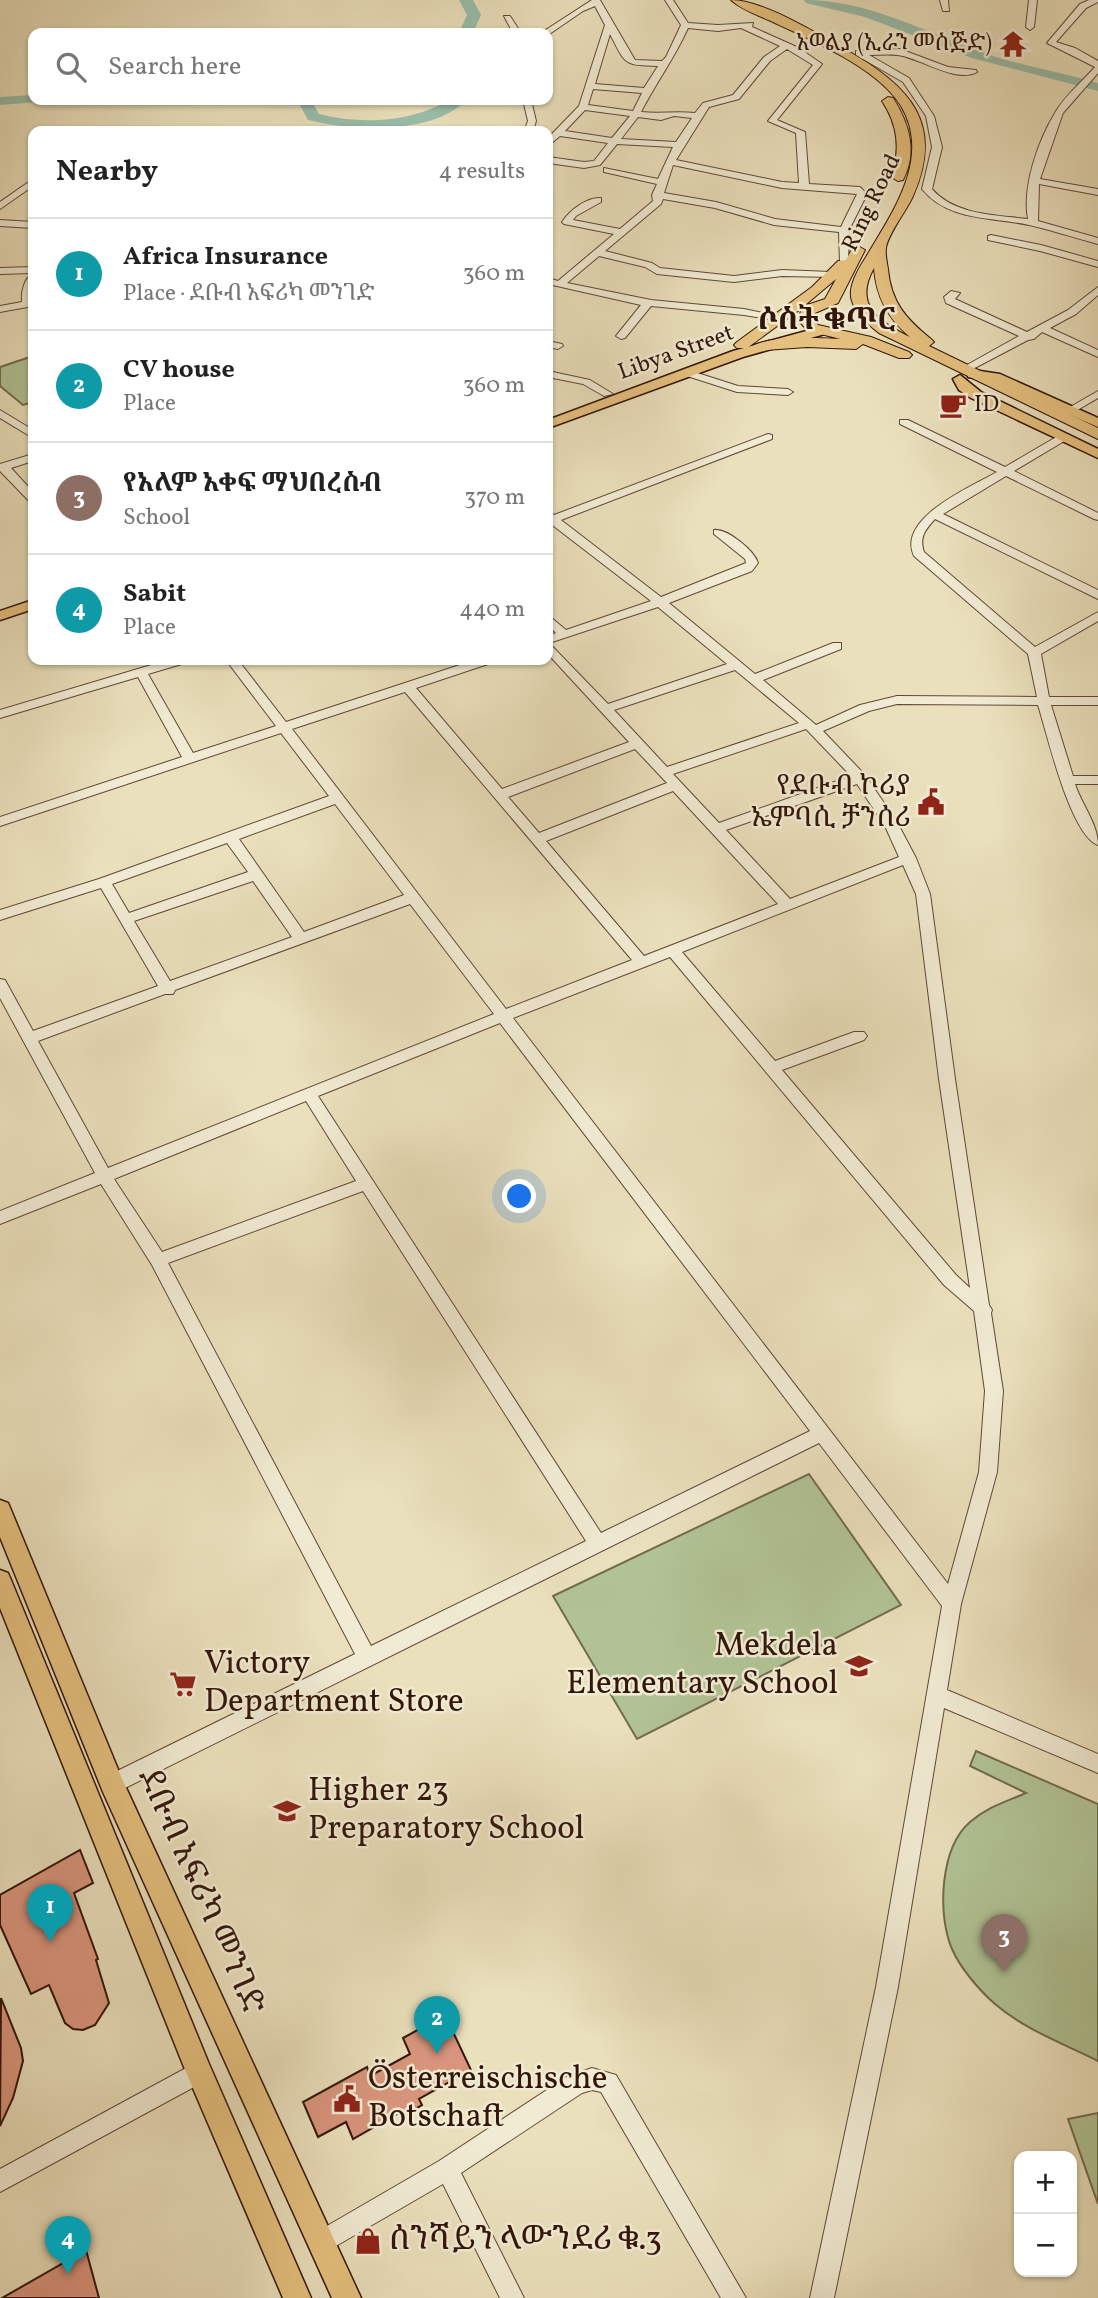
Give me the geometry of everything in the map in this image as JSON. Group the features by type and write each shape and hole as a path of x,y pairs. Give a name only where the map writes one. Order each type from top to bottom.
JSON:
{"highway":[{"name":"Ring Road","path":"719,0 858,71 883,94 899,117 904,138 900,174 895,184"},
{"name":"Ring Road","path":"737,0 854,59 891,86 916,120 920,136 920,155 915,176 831,303"},
{"name":"Ring Road","path":"866,315 858,299 858,289 867,245"},
{"path":"742,345 817,290 867,245 886,299 908,328 963,372"},
{"path":"916,360 866,340 821,331 805,320 808,310 831,303 847,304 884,330 1098,443"},
{"path":"839,334 862,329 868,321 866,315"},
{"path":"758,348 807,342 845,342 963,372 1098,434"}],"main road":[{"name":"Libya Street","path":"553,417 805,320"},
{"name":"Libya Street","path":"553,417 758,348 821,331"},
{"path":"1098,423 995,377 963,372 964,387 976,396 1098,454"},
{"path":"0,616 28,606"},
{"path":"0,629 28,619"},
{"name":"ደቡብ አፍሪካ መንገድ","path":"0,1510 112,1784 347,2298"},
{"path":"3,1593 199,2072 297,2298"}],"street":[{"path":"571,0 583,8"},
{"path":"668,0 685,25"},
{"path":"1030,27 1034,0"},
{"path":"1075,0 1094,3"},
{"path":"553,28 596,1 628,60 633,63 663,64"},
{"path":"1033,223 1029,213 1036,181 1059,114 1098,67 1072,50 1051,43 1094,3"},
{"path":"507,18 514,28"},
{"path":"553,138 583,107 609,25"},
{"path":"685,25 718,28 766,25"},
{"path":"553,161 591,166 597,163 635,113 663,64 670,58 685,25"},
{"path":"740,25 818,64 772,121 800,132 804,184"},
{"path":"560,284 658,202 661,182 671,162 706,106 737,97 767,59 786,46"},
{"path":"973,72 947,69 900,52 859,53 895,72 911,87 930,116 937,148 927,189 930,195 947,206 1096,237"},
{"path":"589,86 646,91"},
{"path":"891,86 911,87"},
{"path":"528,105 530,126"},
{"path":"583,107 661,117 673,113 698,116"},
{"path":"559,133 614,141 681,145"},
{"path":"671,162 782,185 804,184 863,192 844,230 845,262"},
{"path":"607,170 661,182"},
{"path":"1036,181 1098,192"},
{"path":"0,206 28,186"},
{"path":"657,195 716,205 774,222 844,230"},
{"path":"598,200 572,214 566,222 624,233"},
{"path":"0,223 28,225"},
{"path":"991,237 1098,264"},
{"path":"600,253 648,265 657,271 734,279 782,273 831,275"},
{"path":"0,271 28,270"},
{"path":"553,282 604,296 648,303 751,312 777,319"},
{"path":"963,372 1072,312 1098,290"},
{"path":"955,293 949,297 950,302 1030,337"},
{"path":"0,309 28,303"},
{"path":"621,336 648,303"},
{"path":"1043,329 1098,354"},
{"path":"688,373 737,389 788,391"},
{"path":"553,375 598,386 608,394"},
{"path":"1070,410 1098,394"},
{"path":"0,413 28,432"},
{"path":"904,422 1098,517"},
{"path":"553,518 768,437"},
{"path":"1062,438 934,514 917,530 914,540 918,553 1034,653 1044,702 1069,780 1084,822 1098,840"},
{"path":"28,459 2,467 28,494"},
{"path":"934,514 1098,595"},
{"path":"553,522 660,602 812,727 860,778 892,825 923,894 947,1079 984,1310 994,1391 988,1472 953,1604 887,1987 822,2298"},
{"path":"553,638 748,569 752,563 751,558 718,532"},
{"path":"1034,653 1098,615"},
{"path":"553,624 564,634"},
{"path":"755,679 837,646"},
{"path":"553,653 787,905"},
{"path":"0,714 164,665"},
{"path":"236,665 953,1604"},
{"path":"0,822 472,665"},
{"path":"604,709 737,665"},
{"path":"141,672 190,759"},
{"path":"407,686 642,963"},
{"path":"664,773 865,708 897,701 1098,701"},
{"path":"500,796 638,744"},
{"path":"716,829 860,778"},
{"path":"1069,780 1098,779"},
{"path":"537,839 675,785"},
{"path":"0,915 104,882 338,798"},
{"path":"230,836 300,938"},
{"path":"0,1218 505,1015 909,858"},
{"path":"126,919 258,874"},
{"path":"104,882 168,989"},
{"path":"29,1039 414,897"},
{"path":"673,951 950,1280 984,1310"},
{"path":"0,984 104,1176 158,1260 368,1659"},
{"path":"770,1069 859,1036"},
{"path":"309,1094 597,1543"},
{"path":"158,1260 368,1183"},
{"path":"112,1784 822,1433"},
{"path":"3,1593 33,1586"},
{"path":"936,1695 1098,1764"},
{"path":"0,2181 199,2072"},
{"path":"321,2242 447,2169 576,2084 592,2079 608,2083 734,2298"},
{"path":"447,2169 512,2298"}],"green space":[{"path":"28,358 28,404 23,405 0,386 0,367"},
{"path":"809,1474 901,1605 637,1739 553,1596"},
{"path":"976,1751 1098,1804 1098,2061 1045,2036 1006,2013 977,1986 952,1949 947,1935 943,1900 947,1864 952,1848 960,1833 976,1817 996,1805 1026,1793 970,1766"},
{"path":"1098,2113 1098,2204 1068,2119"}],"building":[{"path":"80,1850 93,1883 74,1893 98,1959 96,1960 109,2003 95,2025 83,2030 73,2029 65,2023 49,1985 31,1994 0,1925 0,1895"},
{"path":"1,1998 21,2048 23,2061 13,2098 0,2126"},
{"path":"445,2015 471,2070 419,2099 422,2105 401,2117 399,2113 353,2139 346,2122 318,2137 303,2102 367,2067 370,2076 410,2054 403,2038"},
{"path":"86,2250 99,2298 2,2298"}],"waterway":[{"path":"466,0 474,15 468,28"},
{"path":"811,0 870,14 977,55 1098,87"},
{"path":"0,101 28,99"},
{"path":"307,105 313,117 368,125 426,116 451,105"}],"place":[{"name":"አወልያ (ኢራን መስጅድ)","path":"1013,44"},
{"name":"ID","path":"953,405"},
{"name":"የደቡብ ኮሪያ ኤምባሲ ቻንሰሪ","path":"931,802"},
{"name":"Mekdela Elementary School","path":"859,1666"},
{"name":"Victory Department Store","path":"183,1684"},
{"name":"Higher 23 Preparatory School","path":"287,1811"},
{"name":"Africa Insurance","path":"50,1942"},
{"name":"የአለም አቀፍ ማህበረስብ","path":"1004,1972"},
{"name":"CV house","path":"437,2054"},
{"name":"Österreischische Botschaft","path":"347,2099"},
{"name":"ሰንሻይን ላውንደሪ ቁ.3","path":"368,2241"},
{"name":"Sabit","path":"68,2274"}],"district":[{"name":"ሶስት ቁጥር","path":"827,321"}]}
